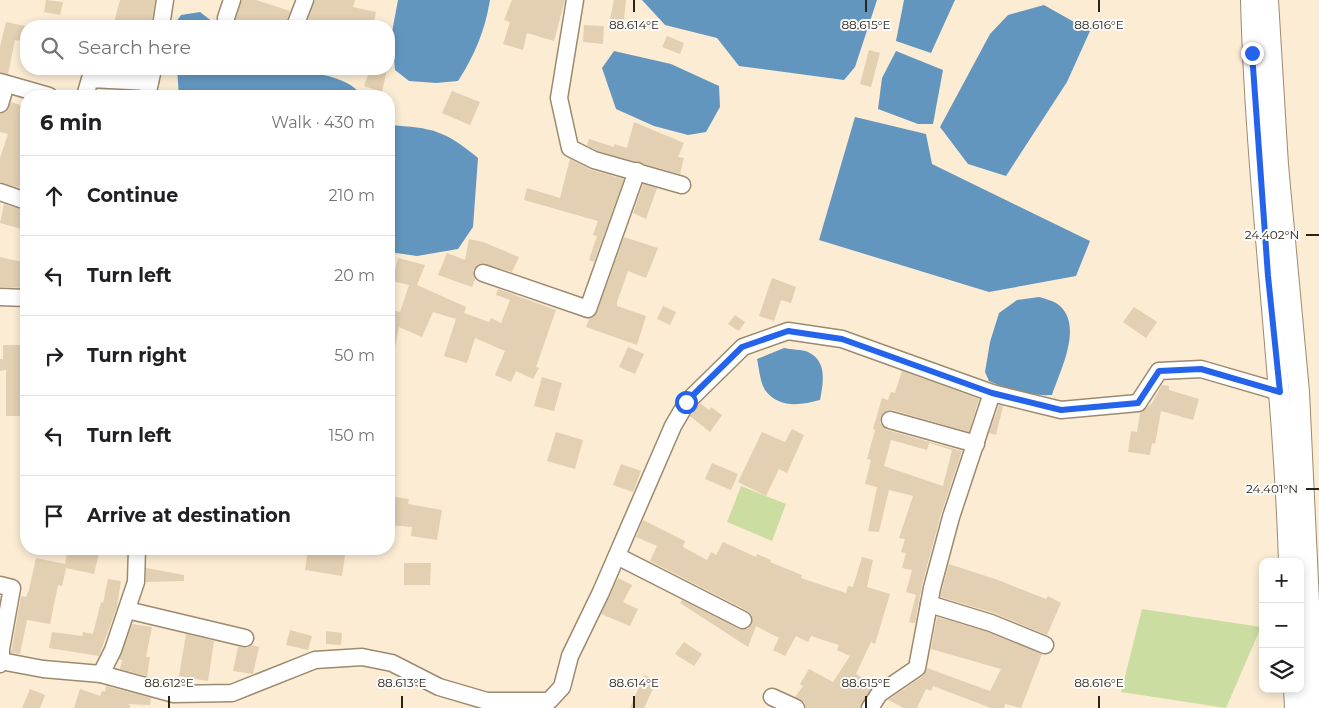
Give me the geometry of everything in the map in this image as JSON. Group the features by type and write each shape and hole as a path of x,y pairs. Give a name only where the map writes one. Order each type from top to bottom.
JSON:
{"main road":[{"path":"1251,0 1260,165 1280,392 1289,558"},
{"path":"1268,0 1278,165 1299,392 1314,708"},
{"path":"1294,693 1295,708"}],"street":[{"path":"162,20 165,0"},
{"path":"226,18 232,0"},
{"path":"297,20 305,0"},
{"path":"575,0 559,98 570,148 594,160 682,185"},
{"path":"87,90 90,79 150,82"},
{"path":"0,104 3,83 28,90"},
{"path":"483,273 588,309 637,171"},
{"path":"0,192 20,199"},
{"path":"0,297 20,298"},
{"path":"0,585 12,588 0,649 1,662 43,669 101,674 174,694 232,693 315,660 362,657 392,663 439,687 487,701 549,701 562,687 570,656 617,556 673,426 686,402 742,347 788,331 842,339 992,393 1061,410 1138,403 1159,371 1201,369 1280,392"},
{"path":"870,708 879,694 917,668 929,604 951,517 992,393"},
{"path":"890,420 976,444"},
{"path":"101,674 127,610 136,582 137,555"},
{"path":"617,556 743,620"},
{"path":"929,604 991,624 1045,645"},
{"path":"127,610 245,638"},
{"path":"772,697 796,708"}],"green space":[{"path":"741,486 786,504 772,541 727,522"},
{"path":"1142,609 1259,627 1259,632 1226,708 1121,692"}],"water":[{"path":"398,0 490,0 478,42 458,81 436,83 409,81 395,70 394,20"},
{"path":"642,0 877,0 855,67 844,80 739,66 717,38 665,25"},
{"path":"904,0 955,0 931,53 896,41"},
{"path":"1044,5 1090,31 1067,82 1006,176 968,164 940,127 990,34 1008,15"},
{"path":"200,12 210,20 177,20 181,15"},
{"path":"614,51 671,64 719,86 720,107 706,132 688,135 654,126 616,109 602,68"},
{"path":"896,51 943,70 933,124 918,124 878,109 882,78"},
{"path":"177,75 324,75 344,81 357,90 179,90"},
{"path":"855,117 926,134 932,164 1090,241 1076,276 989,292 819,240"},
{"path":"395,125 417,127 437,132 456,141 478,158 473,227 458,249 417,256 395,253"},
{"path":"1039,297 1053,301 1060,306 1067,315 1070,325 1068,349 1052,395 1028,394 1005,388 989,381 985,372 990,342 999,313 1017,300"},
{"path":"784,348 806,351 819,361 823,373 820,400 798,404 784,403 771,396 765,390 757,359"}],"building":[{"path":"46,0 63,2 60,15 44,12"},
{"path":"120,0 155,0 152,20 115,20"},
{"path":"242,0 256,0 290,11 287,20 235,20"},
{"path":"315,0 355,0 353,7 376,12 374,20 308,20"},
{"path":"512,0 565,0 554,41 527,33 523,50 503,44 510,22 504,20"},
{"path":"614,0 626,0 623,28 609,24"},
{"path":"6,22 20,25 20,41 15,40 8,74 0,72 0,47"},
{"path":"584,25 604,26 603,44 583,42"},
{"path":"667,36 684,43 680,54 662,47"},
{"path":"869,50 880,53 871,87 860,84"},
{"path":"368,75 386,75 382,90 364,86"},
{"path":"452,91 480,102 470,125 442,113"},
{"path":"11,102 20,105 19,188 0,182 0,158 8,134 0,132 0,114 7,111"},
{"path":"634,122 684,143 678,157 684,158 680,174 598,151 587,145 589,139 614,147 614,144 627,148"},
{"path":"570,159 591,170 624,179 594,262 589,260 597,236 593,235 598,221 524,200 527,188 560,198"},
{"path":"643,184 657,188 646,219 633,213"},
{"path":"4,204 20,209 20,228 0,223"},
{"path":"624,237 658,248 646,278 628,271 617,302 617,306 646,316 637,345 586,327 589,319 597,312"},
{"path":"469,239 483,242 519,257 512,272 481,263 473,270 475,279 472,287 438,275 447,253 465,260"},
{"path":"0,257 20,262 20,288 0,287"},
{"path":"398,258 425,265 417,285 466,307 464,313 489,322 491,318 501,323 510,300 496,295 498,289 556,310 536,367 539,368 533,379 516,371 511,382 495,375 505,351 475,338 467,363 444,356 456,319 433,312 422,337 399,327 395,347 395,311 400,312 409,285 395,282 395,270"},
{"path":"772,278 796,287 791,303 781,300 774,321 759,316"},
{"path":"663,306 676,312 670,325 657,319"},
{"path":"1134,307 1157,322 1146,338 1123,322"},
{"path":"735,315 745,322 739,331 728,324"},
{"path":"3,345 20,345 20,416 6,416 6,370 0,371 0,359 3,359"},
{"path":"628,347 644,354 635,374 619,367"},
{"path":"902,371 979,399 969,432 893,410 887,410 881,417 880,423 887,430 962,451 941,514 922,585 915,623 909,622 916,595 906,592 912,570 902,568 906,553 901,552 905,539 899,538 913,496 889,490 879,532 868,531 877,487 865,484 871,460 867,459 882,398 888,400 891,392 895,393","holes":["891,440 927,450 929,443 952,450 943,486 884,466"]},
{"path":"542,377 562,383 554,411 534,406"},
{"path":"1162,385 1169,386 1169,390 1199,399 1193,420 1161,411 1155,444 1152,443 1150,455 1128,452 1131,431 1137,432 1140,413 1152,403"},
{"path":"700,403 709,410 711,407 722,415 710,432 690,416"},
{"path":"999,405 1003,406 996,435 989,433"},
{"path":"792,429 804,435 787,473 779,469 766,496 738,482 762,432 785,442"},
{"path":"556,432 583,440 575,469 547,461"},
{"path":"712,463 738,474 731,490 705,479"},
{"path":"621,464 641,471 633,492 613,485"},
{"path":"395,497 409,499 408,504 442,510 437,540 411,536 412,527 395,526"},
{"path":"643,520 685,541 683,547 707,560 711,552 716,555 723,542 756,557 757,554 771,560 770,562 802,575 801,578 846,593 848,586 853,587 862,557 873,560 867,587 890,594 875,644 871,642 856,674 874,685 860,708 806,708 804,702 795,697 803,686 800,684 809,669 833,682 850,656 837,650 839,645 811,636 808,642 796,636 785,656 773,650 779,638 756,626 748,647 680,603 682,600 739,629 748,629 752,624 752,615 748,611 650,561 657,546 636,537"},
{"path":"67,555 99,555 94,574 66,568 62,586 58,585 50,624 27,620 20,654 11,653 21,596 26,597 29,590 36,558 65,564"},
{"path":"307,555 345,555 342,576 305,570"},
{"path":"404,563 431,563 430,585 404,585"},
{"path":"949,564 998,580 1046,599 1048,596 1061,603 1047,635 994,613 940,597"},
{"path":"146,568 184,575 184,581 146,582"},
{"path":"618,578 632,585 623,602 638,609 630,626 601,614"},
{"path":"108,579 121,581 117,607 99,656 49,648 52,632 82,636 83,632 93,634"},
{"path":"937,617 988,632 1042,654 1021,708 1005,704 1004,708 991,708 933,686 931,691 926,689 917,708 904,708 888,700 923,676 927,668 990,691 1001,669 931,649"},
{"path":"132,624 152,627 146,657 150,657 147,676 120,669 122,660 119,659"},
{"path":"290,630 312,636 308,650 286,645"},
{"path":"326,631 342,633 341,645 326,644"},
{"path":"186,634 214,641 208,681 179,676"},
{"path":"684,642 702,654 694,666 675,654"},
{"path":"252,645 259,647 253,674 233,671 238,647 247,648"},
{"path":"644,675 657,680 644,708 630,708"},
{"path":"106,686 151,698 150,705 126,704 130,705 130,708 74,708 80,689 100,696 102,691 105,692"},
{"path":"30,689 45,695 40,708 22,708"}],"route":[{"path":"686,402 710,376 742,347 788,331 842,339 992,393 1061,410 1138,403 1159,371 1201,369 1280,392 1268,276 1252,53"}]}
